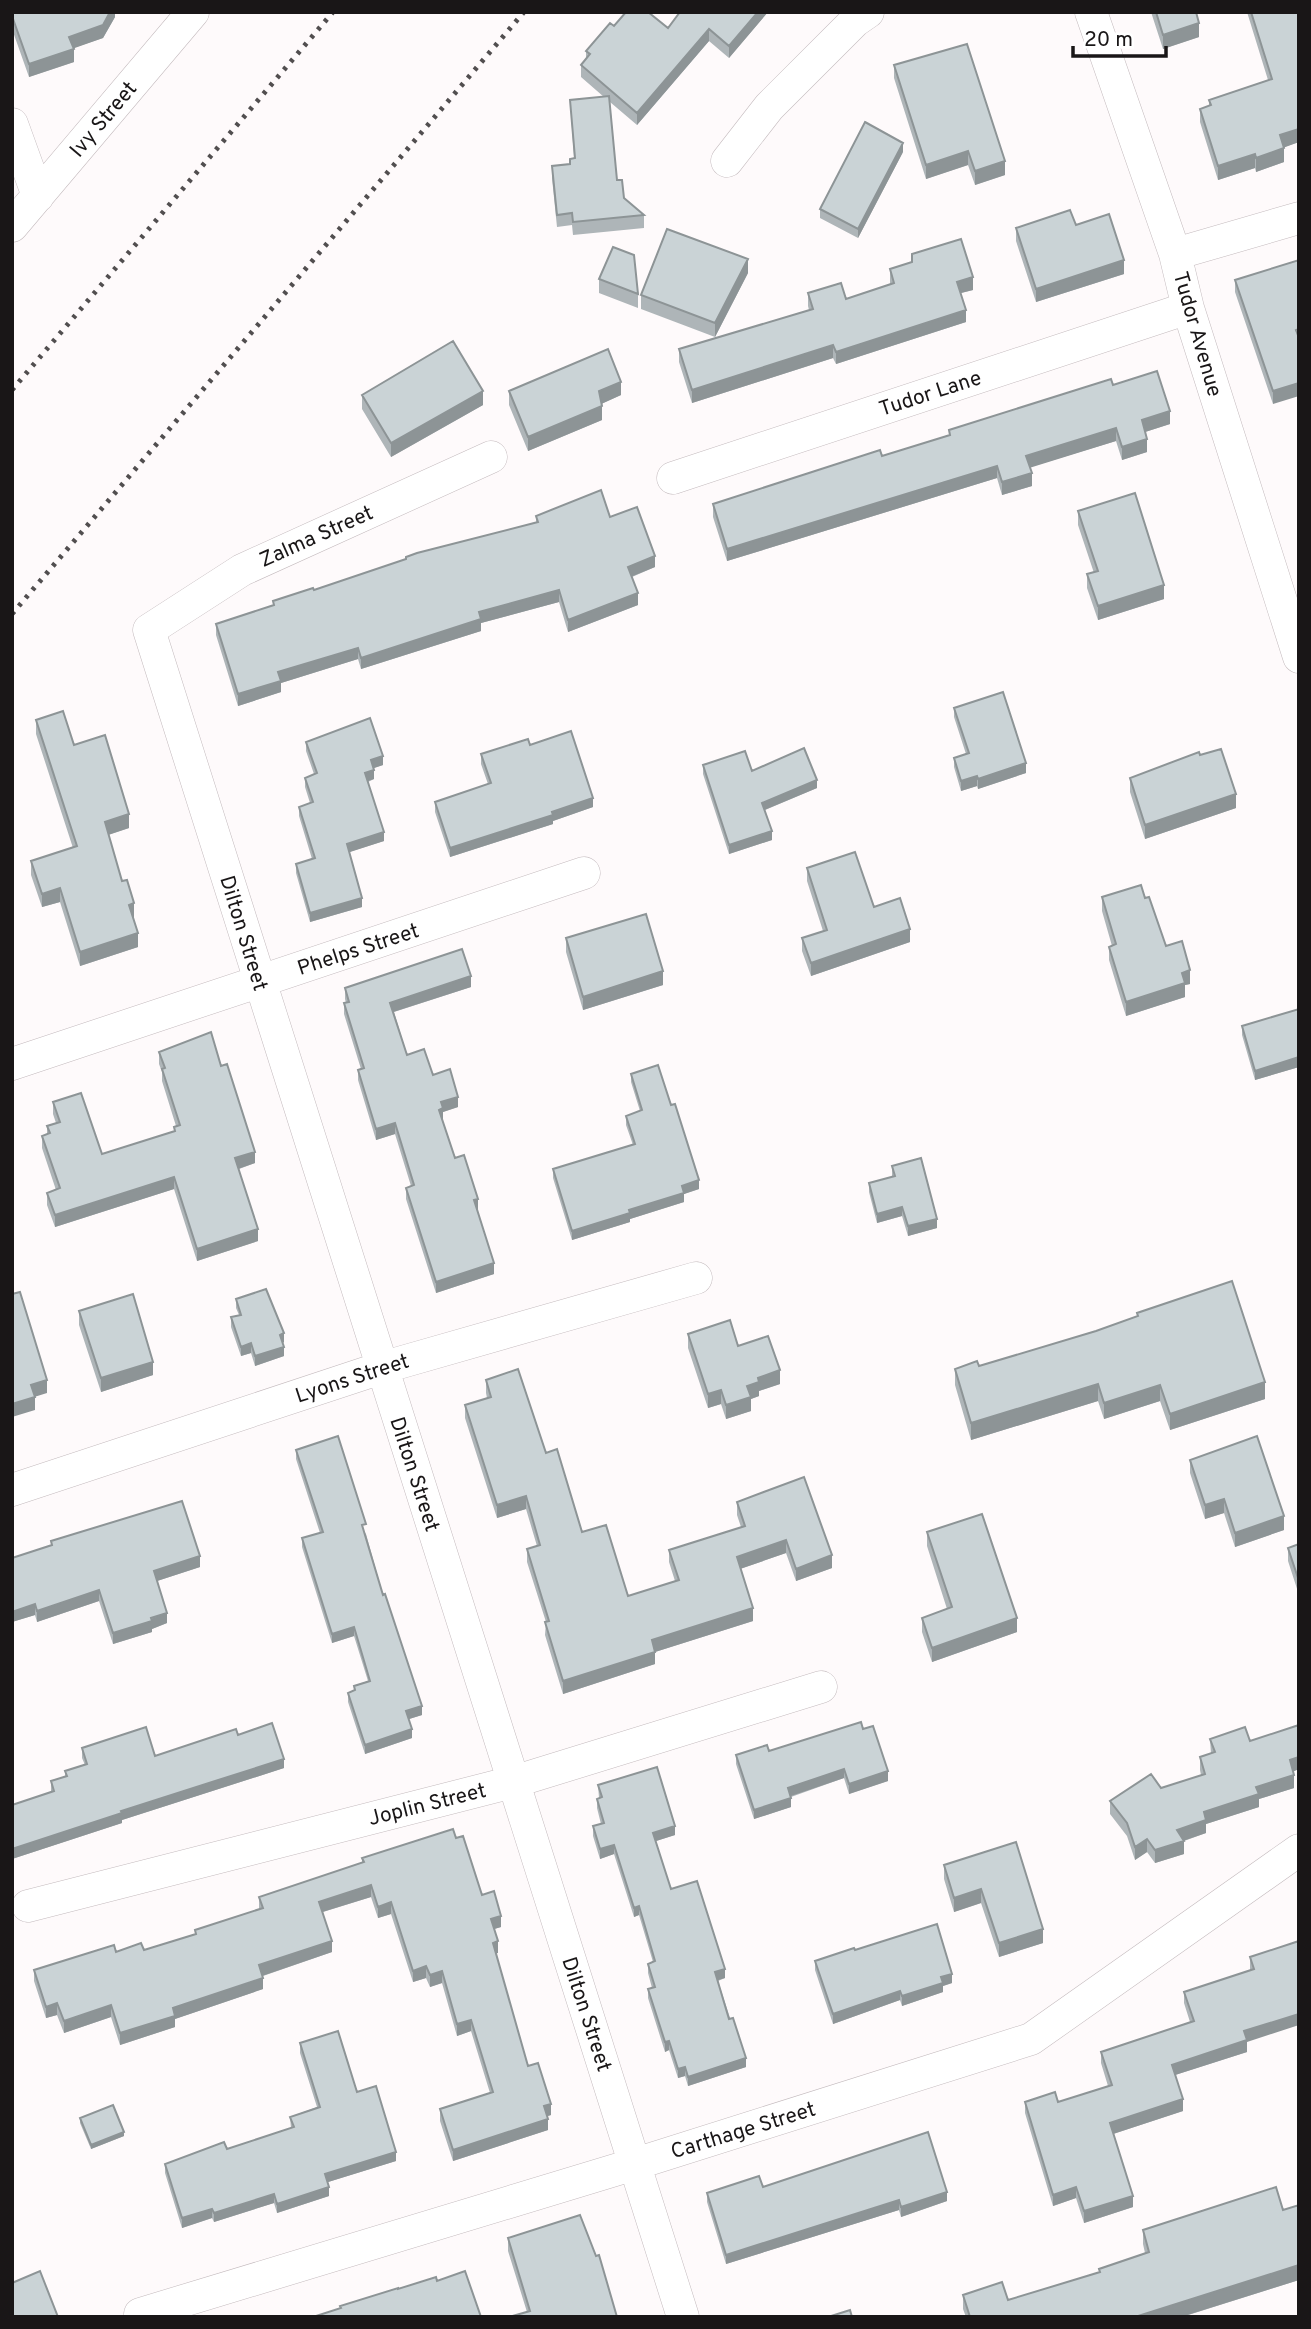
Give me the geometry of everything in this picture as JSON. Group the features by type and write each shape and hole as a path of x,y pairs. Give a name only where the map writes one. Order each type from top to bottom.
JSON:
{"street":[{"name":"Ivy Street","path":"12,226 193,12"},
{"path":"727,161 769,107 868,12"},
{"name":"Tudor Avenue","path":"1091,12 1175,254 1188,308 1299,657"},
{"path":"12,124 38,196"},
{"path":"1175,254 1299,218"},
{"name":"Tudor Lane","path":"673,478 1188,308"},
{"name":"Zalma Street","path":"149,630 242,570 491,457"},
{"name":"Dilton Street","path":"149,630 682,2317"},
{"name":"Phelps Street","path":"12,1065 584,873"},
{"name":"Lyons Street","path":"12,1490 381,1367 696,1278"},
{"name":"Joplin Street","path":"28,1906 513,1782 821,1687"},
{"name":"Carthage Street","path":"140,2314 635,2164 1031,2039 1299,1850"}],"building":[{"path":"12,12 110,12 103,25 69,37 74,49 29,64"},
{"path":"626,12 648,12 668,28 680,12 758,12 729,46 709,29 637,113 581,65 590,54 586,51 610,23 614,26"},
{"path":"1156,12 1196,12 1199,23 1163,35"},
{"path":"1251,12 1299,12 1299,129 1280,135 1284,148 1256,158 1255,154 1218,166 1200,109 1211,105 1209,100 1272,79"},
{"path":"967,44 1005,161 975,171 968,151 926,165 894,65"},
{"path":"609,96 617,180 622,180 624,198 644,215 573,222 572,213 557,215 552,166 570,164 570,159 575,158 570,100"},
{"path":"865,122 903,143 858,229 820,209"},
{"path":"1070,210 1076,225 1109,214 1124,260 1036,289 1016,228"},
{"path":"667,229 748,259 715,323 641,295"},
{"path":"961,239 973,277 957,282 966,310 836,352 833,345 692,390 679,349 813,309 808,293 841,283 846,299 894,283 890,269 912,262 912,254"},
{"path":"613,247 634,255 638,294 599,279"},
{"path":"1299,260 1299,329 1296,330 1299,338 1299,383 1273,391 1235,280"},
{"path":"453,341 483,391 391,443 362,395"},
{"path":"608,349 621,382 599,391 602,406 528,437 509,391"},
{"path":"1157,371 1170,411 1142,420 1147,439 1122,447 1116,428 1026,456 1032,473 1002,482 997,466 727,549 713,504 880,450 882,456 950,435 949,430 1111,379 1113,385"},
{"path":"601,490 610,517 637,507 655,556 628,567 638,593 568,620 559,590 479,612 481,619 361,658 358,648 278,672 281,681 238,694 216,624 274,605 273,601 313,588 314,590 417,553 538,522 536,516"},
{"path":"1135,493 1164,585 1098,606 1087,574 1098,571 1078,511"},
{"path":"1003,692 1026,763 978,779 977,776 961,781 954,758 969,753 954,708"},
{"path":"63,711 74,745 105,735 129,814 105,822 122,881 127,880 134,903 129,905 138,933 80,952 60,888 42,894 31,861 77,846 36,720"},
{"path":"370,718 383,756 371,760 374,770 365,773 384,832 347,844 362,898 310,913 296,864 315,858 299,807 313,802 305,778 317,773 306,742"},
{"path":"571,731 593,798 552,812 553,815 450,848 435,802 491,783 481,754 528,739 530,745"},
{"path":"804,748 817,780 762,803 772,831 729,845 703,765 745,751 752,771"},
{"path":"1221,749 1236,794 1145,825 1130,778 1199,752 1200,755"},
{"path":"855,852 874,907 900,898 910,929 811,963 802,938 827,930 807,868"},
{"path":"1141,885 1145,898 1149,897 1166,946 1182,941 1190,970 1182,973 1185,983 1126,1002 1109,947 1116,944 1102,897"},
{"path":"646,914 663,971 583,997 566,938"},
{"path":"462,949 471,976 390,1003 407,1055 424,1049 433,1075 450,1069 458,1097 441,1102 443,1108 439,1110 455,1158 464,1155 478,1199 474,1200 494,1263 436,1282 406,1188 414,1185 395,1123 376,1129 358,1070 364,1068 344,1003 349,1002 345,988"},
{"path":"1299,1009 1299,1057 1255,1071 1242,1026"},
{"path":"211,1032 221,1066 227,1064 255,1152 235,1158 258,1229 197,1249 174,1177 55,1215 47,1193 60,1188 42,1136 50,1133 47,1126 60,1122 53,1102 81,1093 102,1154 175,1131 174,1127 180,1125 159,1052"},
{"path":"658,1065 671,1105 675,1104 699,1180 682,1186 684,1193 572,1231 553,1169 635,1144 626,1116 642,1110 631,1074"},
{"path":"921,1158 937,1219 908,1226 902,1207 877,1214 869,1183 895,1176 892,1166"},
{"path":"1232,1281 1265,1382 1170,1414 1160,1385 1104,1403 1098,1384 971,1423 955,1369 977,1361 979,1366 1096,1331 1138,1316 1137,1313"},
{"path":"266,1289 284,1333 280,1335 284,1347 255,1356 251,1343 241,1347 231,1317 241,1315 236,1299"},
{"path":"20,1292 47,1380 31,1385 35,1397 12,1404 12,1294"},
{"path":"133,1294 153,1362 101,1378 79,1311"},
{"path":"730,1320 738,1346 768,1336 780,1370 758,1378 759,1382 747,1386 751,1397 726,1405 721,1390 708,1394 688,1334"},
{"path":"518,1369 546,1453 557,1449 582,1532 606,1525 628,1596 679,1580 669,1550 745,1526 737,1502 804,1477 832,1555 796,1569 786,1540 737,1557 753,1608 652,1640 655,1652 563,1681 545,1622 549,1621 527,1549 540,1545 526,1496 497,1505 465,1405 491,1397 486,1380"},
{"path":"338,1436 366,1524 362,1525 383,1595 385,1594 422,1706 406,1711 412,1729 365,1745 348,1693 355,1690 354,1686 370,1681 354,1627 332,1634 302,1538 323,1532 296,1450"},
{"path":"1257,1436 1284,1516 1235,1533 1224,1499 1205,1505 1190,1460"},
{"path":"182,1501 200,1556 154,1571 167,1613 151,1618 152,1621 113,1633 99,1590 37,1611 35,1604 12,1612 12,1558 52,1545 51,1541"},
{"path":"982,1514 1017,1618 932,1648 922,1618 952,1607 927,1532"},
{"path":"1299,1544 1299,1581 1288,1548"},
{"path":"861,1722 863,1729 873,1726 888,1771 849,1784 844,1769 788,1788 791,1798 754,1810 736,1755 767,1745 769,1751"},
{"path":"272,1723 284,1759 12,1849 12,1805 54,1791 51,1781 67,1776 65,1771 87,1764 82,1748 146,1727 155,1756 236,1729 238,1735"},
{"path":"1299,1725 1299,1757 1290,1760 1294,1775 1256,1787 1259,1794 1204,1812 1206,1820 1177,1830 1184,1841 1155,1850 1147,1839 1135,1847 1127,1823 1110,1801 1151,1774 1161,1788 1205,1774 1200,1757 1215,1752 1210,1739 1245,1727 1250,1741"},
{"path":"657,1767 675,1826 653,1833 671,1889 697,1881 725,1969 715,1972 729,2019 733,2018 746,2058 688,2077 685,2067 678,2069 669,2041 665,2042 648,1989 655,1987 648,1964 655,1961 639,1906 634,1908 614,1845 600,1849 593,1826 604,1823 597,1799 602,1797 598,1785"},
{"path":"453,1829 456,1838 463,1836 482,1895 494,1891 501,1916 491,1919 498,1941 493,1943 528,2066 538,2063 551,2104 544,2106 548,2119 453,2150 440,2109 493,2092 471,2020 457,2024 442,1971 430,1975 426,1966 413,1971 391,1902 378,1907 371,1885 319,1902 332,1941 259,1965 263,1978 173,2008 175,2016 120,2033 111,2005 64,2021 57,2003 46,2007 34,1970 114,1945 116,1952 141,1943 144,1950 196,1934 195,1930 263,1908 259,1897 364,1862 362,1858"},
{"path":"1016,1842 1043,1929 999,1943 981,1889 954,1898 944,1865"},
{"path":"937,1924 952,1974 941,1977 943,1983 902,1996 900,1991 833,2014 815,1961"},
{"path":"1299,1941 1299,2014 1244,2031 1247,2040 1172,2065 1183,2099 1110,2123 1133,2196 1084,2211 1076,2187 1053,2195 1025,2102 1055,2092 1058,2102 1112,2085 1101,2052 1194,2021 1184,1992 1254,1969 1250,1957"},
{"path":"338,2031 357,2092 376,2086 396,2152 325,2174 329,2187 277,2204 274,2194 214,2213 212,2209 182,2218 165,2164 224,2142 227,2149 294,2127 290,2117 320,2107 300,2043"},
{"path":"113,2105 124,2132 91,2145 80,2118"},
{"path":"928,2132 947,2192 901,2207 899,2200 726,2255 707,2193 759,2176 763,2187"},
{"path":"1276,2187 1283,2210 1299,2205 1299,2265 1135,2317 970,2317 963,2295 1002,2282 1008,2300 1100,2272 1099,2269 1149,2252 1143,2230"},
{"path":"580,2215 596,2256 599,2255 617,2317 509,2317 530,2311 508,2238"},
{"path":"40,2271 58,2317 12,2317 12,2283"},
{"path":"465,2271 481,2317 313,2317 398,2288 436,2277 437,2281"},
{"path":"850,2310 852,2317 828,2317"}],"railway":[{"path":"12,390 333,12"},
{"path":"12,614 524,12"}]}
